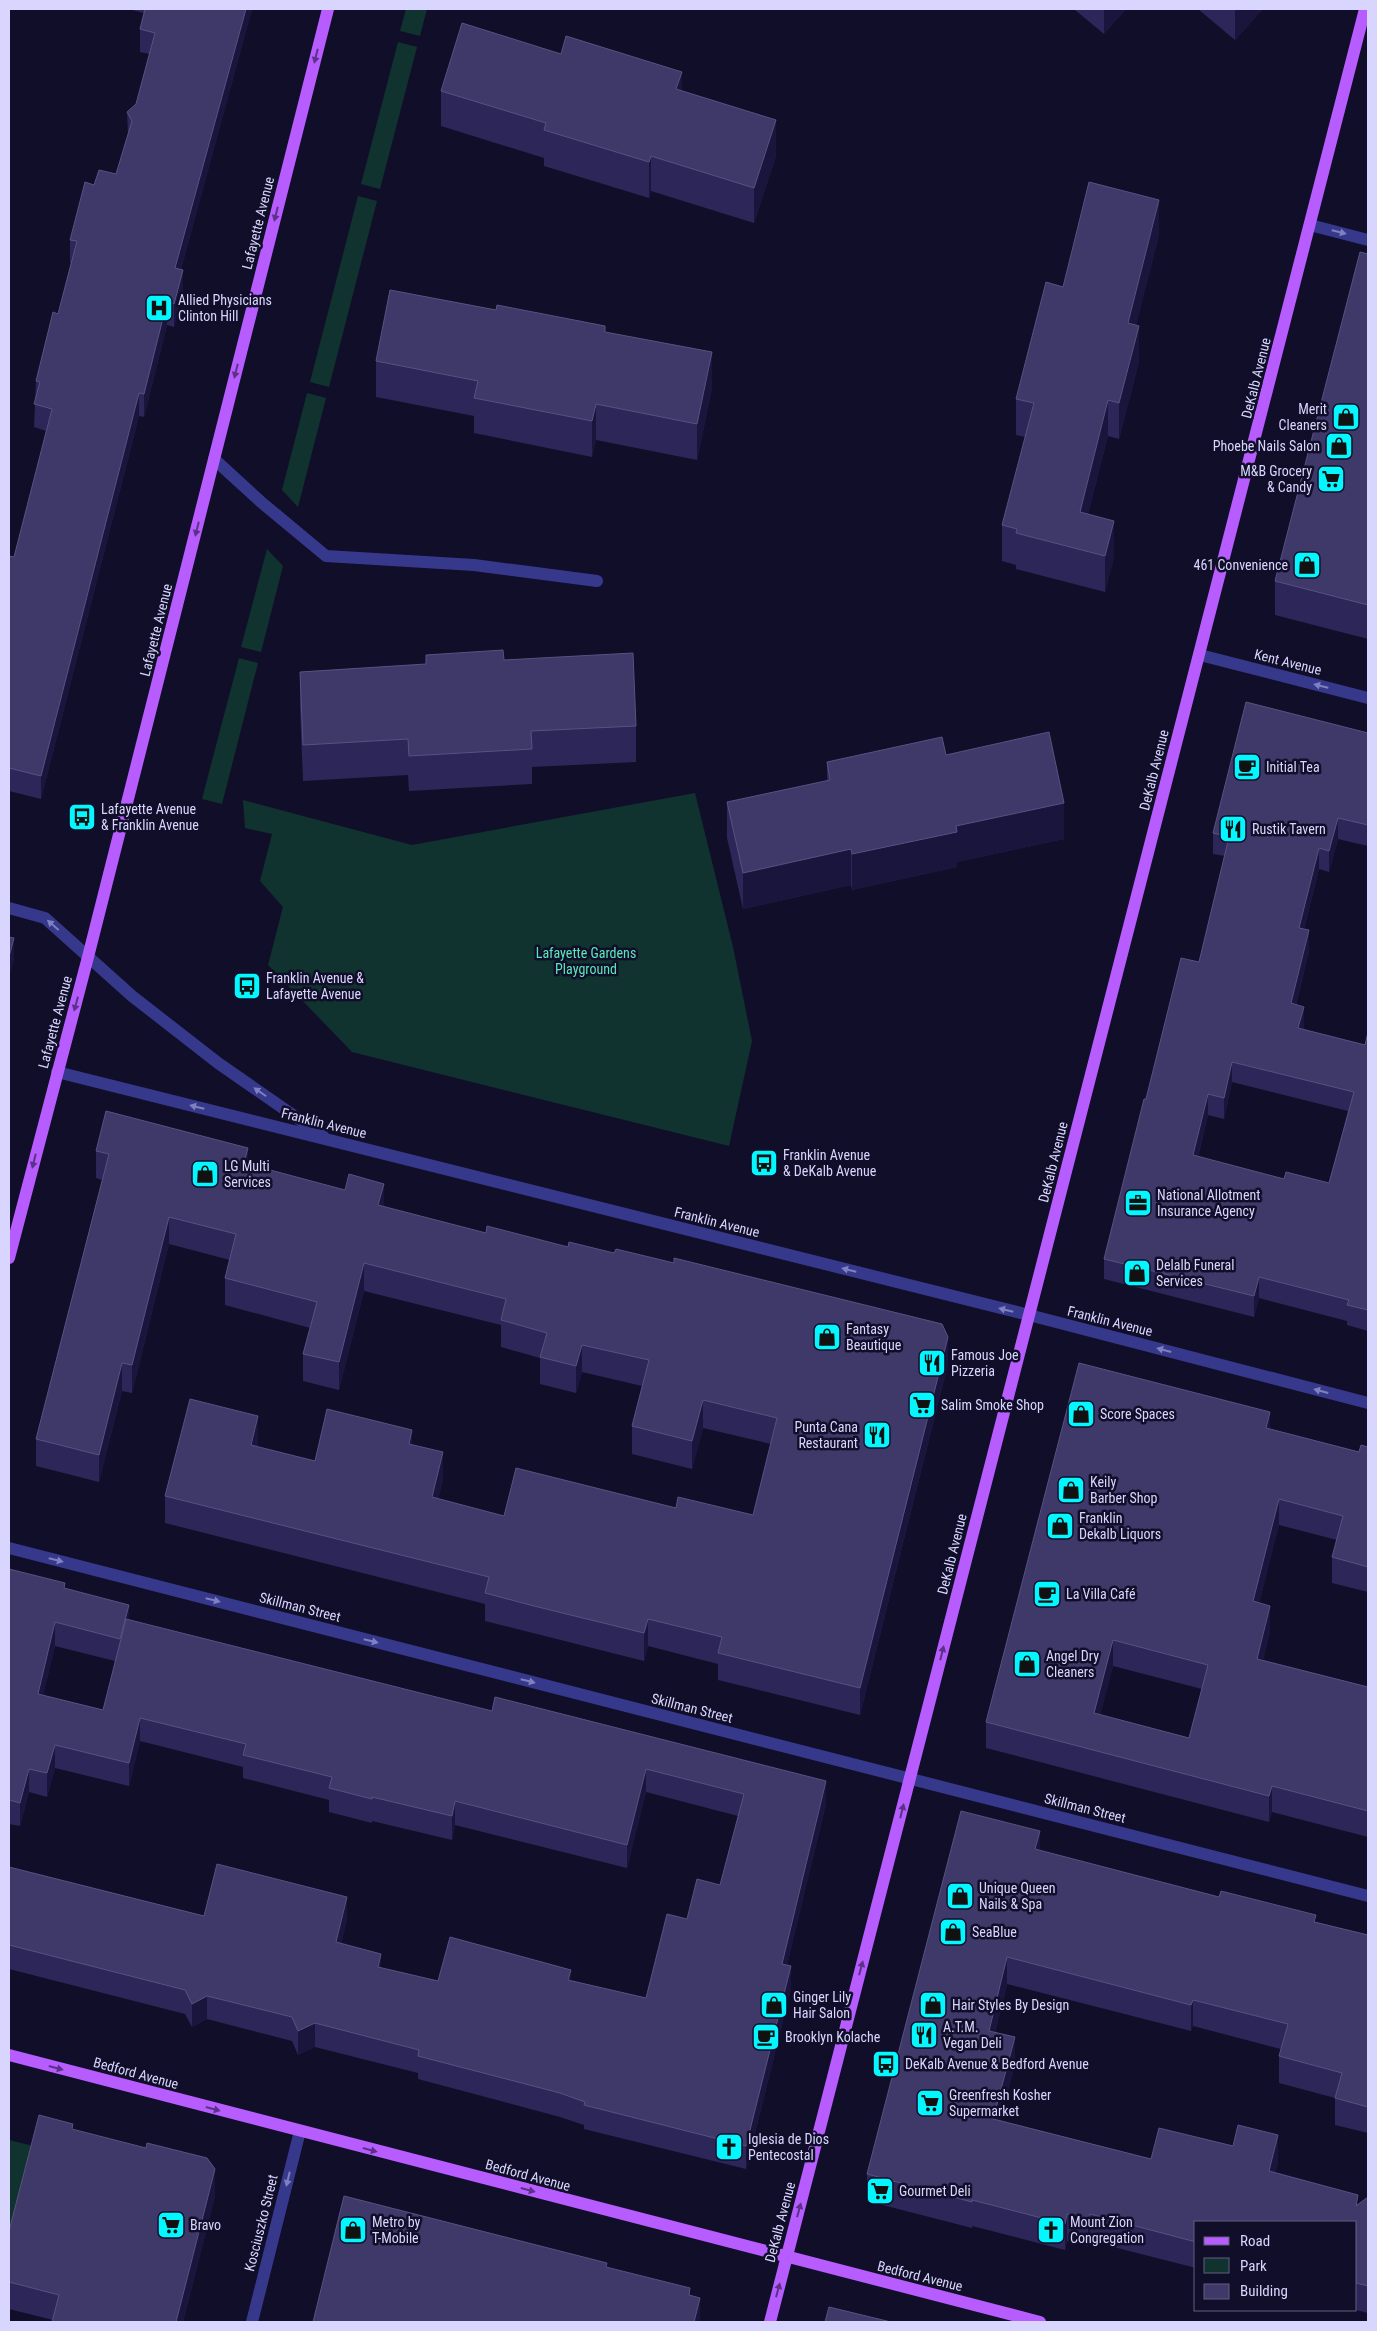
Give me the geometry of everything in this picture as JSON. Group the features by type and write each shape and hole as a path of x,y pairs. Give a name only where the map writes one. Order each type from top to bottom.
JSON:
{"main road":[{"name":"Lafayette Avenue","path":"9,1258 88,956 328,9"},
{"name":"DeKalb Avenue","path":"770,2322 1365,9"},
{"name":"Bedford Avenue","path":"9,2055 300,2132 1040,2322"}],"street":[{"path":"1310,225 1368,240"},
{"path":"214,459 261,502 326,556 474,565 597,581"},
{"name":"Kent Avenue","path":"1200,655 1368,698"},
{"path":"9,908 44,918 132,996 218,1063 329,1140"},
{"name":"Franklin Avenue","path":"57,1072 1029,1315 1368,1403"},
{"name":"Skillman Street","path":"9,1548 1368,1896"},
{"name":"Kosciuszko Street","path":"252,2322 300,2132"}],"green space":[{"path":"406,9 427,9 420,36 400,31"},
{"path":"398,42 417,47 380,189 361,184"},
{"path":"358,196 377,201 329,387 310,382"},
{"path":"307,393 326,398 298,507 282,490"},
{"path":"267,549 283,566 261,652 241,647"},
{"path":"239,658 258,663 222,804 202,799"},
{"name":"Lafayette Gardens Playground","path":"695,793 733,947 752,1041 729,1146 352,1052 268,965 283,907 260,881 272,834 245,828 243,800 412,845"},
{"path":"9,2140 37,2147 9,2258"}],"building":[{"path":"145,9 246,9 175,268 183,270 174,304 167,302 144,394 139,393 41,776 9,768 9,556 14,557 52,409 34,404 40,382 36,381 53,312 58,314 77,241 70,240 85,182 94,185 99,170 116,174 132,121 127,112 136,104 155,33 140,29"},
{"path":"462,23 561,54 566,36 682,72 676,89 776,120 754,188 651,156 649,162 544,130 546,123 441,91"},
{"path":"1089,182 1159,200 1128,323 1139,326 1119,403 1108,400 1080,512 1114,521 1105,556 1016,533 1017,529 1002,525 1034,403 1016,399 1046,282 1063,287"},
{"path":"1360,252 1368,254 1368,605 1275,581"},
{"path":"390,290 496,310 497,305 605,326 605,332 712,352 697,424 596,404 592,421 474,398 478,381 376,361"},
{"path":"503,650 504,660 633,653 636,726 531,731 532,749 409,756 408,739 303,745 300,672 426,664 426,655"},
{"path":"1246,702 1368,733 1368,825 1338,818 1329,851 1319,848 1299,928 1309,930 1291,1003 1304,1007 1298,1028 1365,1045 1368,1032 1368,1310 1347,1305 1349,1300 1259,1277 1254,1296 1104,1259 1181,958 1199,962 1229,837 1213,833","holes":["1232,1062 1354,1092 1329,1183 1286,1172 1284,1179 1193,1155 1208,1094 1224,1098"]},
{"path":"1049,732 1064,803 956,826 957,832 852,854 851,849 743,873 727,802 830,780 827,762 942,737 946,755"},
{"path":"9,937 14,938 9,957"},
{"path":"106,1111 248,1148 244,1163 345,1190 349,1174 384,1184 378,1205 486,1233 487,1226 568,1247 569,1242 614,1253 616,1249 674,1263 674,1258 942,1324 948,1337 860,1688 718,1653 722,1637 648,1619 644,1633 534,1606 485,1593 489,1577 165,1496 190,1399 258,1416 251,1445 315,1461 327,1409 412,1430 409,1444 443,1452 432,1497 504,1516 516,1468 676,1508 678,1497 753,1515 777,1418 703,1400 692,1441 632,1426 649,1360 582,1345 576,1366 540,1357 547,1333 501,1320 506,1299 364,1263 339,1362 303,1354 317,1302 225,1278 236,1234 169,1217 132,1365 122,1363 99,1455 36,1439 109,1154 96,1151"},
{"path":"1079,1363 1270,1412 1266,1428 1359,1452 1361,1445 1368,1447 1368,1567 1332,1557 1343,1516 1279,1499 1253,1601 1270,1606 1257,1659 1368,1687 1368,1811 1272,1786 1269,1796 986,1722","holes":["1113,1640 1208,1665 1189,1738 1094,1713"]},
{"path":"9,1569 65,1583 64,1588 129,1605 120,1639 55,1622 38,1694 103,1710 126,1619 492,1711 495,1697 826,1781 782,1964 791,1966 746,2146 584,2105 585,2102 560,2093 418,2056 419,2050 315,2023 298,2031 292,2017 207,1996 192,2004 185,1990 9,1945 9,1867 204,1916 217,1864 347,1897 336,1942 381,1954 378,1967 438,1981 450,1937 571,1970 568,1980 646,1998 667,1914 687,1919 697,1879 720,1885 744,1794 646,1769 627,1845 455,1801 452,1816 329,1788 332,1777 243,1755 246,1744 140,1718 129,1763 55,1745 47,1773 29,1769 20,1803 9,1800"},
{"path":"961,1811 1040,1831 1035,1849 1219,1897 1221,1891 1316,1915 1314,1922 1368,1935 1368,2107 1335,2098 1342,2073 1279,2056 1288,2024 1193,2000 1191,2005 1007,1957 989,2031 1015,2037 993,2119 1151,2159 1159,2128 1233,2146 1238,2125 1278,2135 1269,2171 1358,2195 1356,2206 1368,2197 1368,2286 1357,2283 1357,2221 1194,2221 1194,2241 1090,2214 1088,2220 1067,2214 1065,2224 867,2174"},
{"path":"39,2115 73,2124 72,2129 146,2148 147,2143 207,2158 215,2169 176,2322 52,2322 59,2295 9,2282 9,2231"},
{"path":"344,2196 607,2263 606,2267 690,2288 689,2295 700,2298 694,2322 313,2322"},
{"path":"829,2307 891,2322 825,2322"}],"place":[{"name":"Allied Physicians Clinton Hill","path":"159,308"},
{"name":"Merit Cleaners","path":"1346,417"},
{"name":"Phoebe Nails Salon","path":"1339,446"},
{"name":"M&B Grocery & Candy","path":"1331,479"},
{"name":"461 Convenience","path":"1307,565"},
{"name":"Initial Tea","path":"1247,767"},
{"name":"Lafayette Avenue & Franklin Avenue","path":"82,817"},
{"name":"Rustik Tavern","path":"1233,829"},
{"name":"Franklin Avenue & Lafayette Avenue","path":"247,986"},
{"name":"Franklin Avenue & DeKalb Avenue","path":"764,1163"},
{"name":"LG Multi Services","path":"205,1174"},
{"name":"National Allotment Insurance Agency","path":"1138,1203"},
{"name":"Delalb Funeral Services","path":"1137,1273"},
{"name":"Fantasy Beautique","path":"827,1337"},
{"name":"Famous Joe Pizzeria","path":"932,1363"},
{"name":"Salim Smoke Shop","path":"922,1405"},
{"name":"Score Spaces","path":"1081,1414"},
{"name":"Punta Cana Restaurant","path":"877,1435"},
{"name":"Keily Barber Shop","path":"1071,1490"},
{"name":"Franklin Dekalb Liquors","path":"1060,1526"},
{"name":"La Villa Café","path":"1047,1594"},
{"name":"Angel Dry Cleaners","path":"1027,1664"},
{"name":"Unique Queen Nails & Spa","path":"960,1896"},
{"name":"SeaBlue","path":"953,1932"},
{"name":"Ginger Lily Hair Salon","path":"774,2005"},
{"name":"Hair Styles By Design","path":"933,2005"},
{"name":"A.T.M. Vegan Deli","path":"924,2035"},
{"name":"Brooklyn Kolache","path":"766,2037"},
{"name":"DeKalb Avenue & Bedford Avenue","path":"886,2064"},
{"name":"Greenfresh Kosher Supermarket","path":"930,2103"},
{"name":"Iglesia de Dios Pentecostal","path":"729,2147"},
{"name":"Gourmet Deli","path":"880,2191"},
{"name":"Bravo","path":"171,2225"},
{"name":"Metro by T-Mobile","path":"353,2230"},
{"name":"Mount Zion Congregation","path":"1051,2230"}]}
